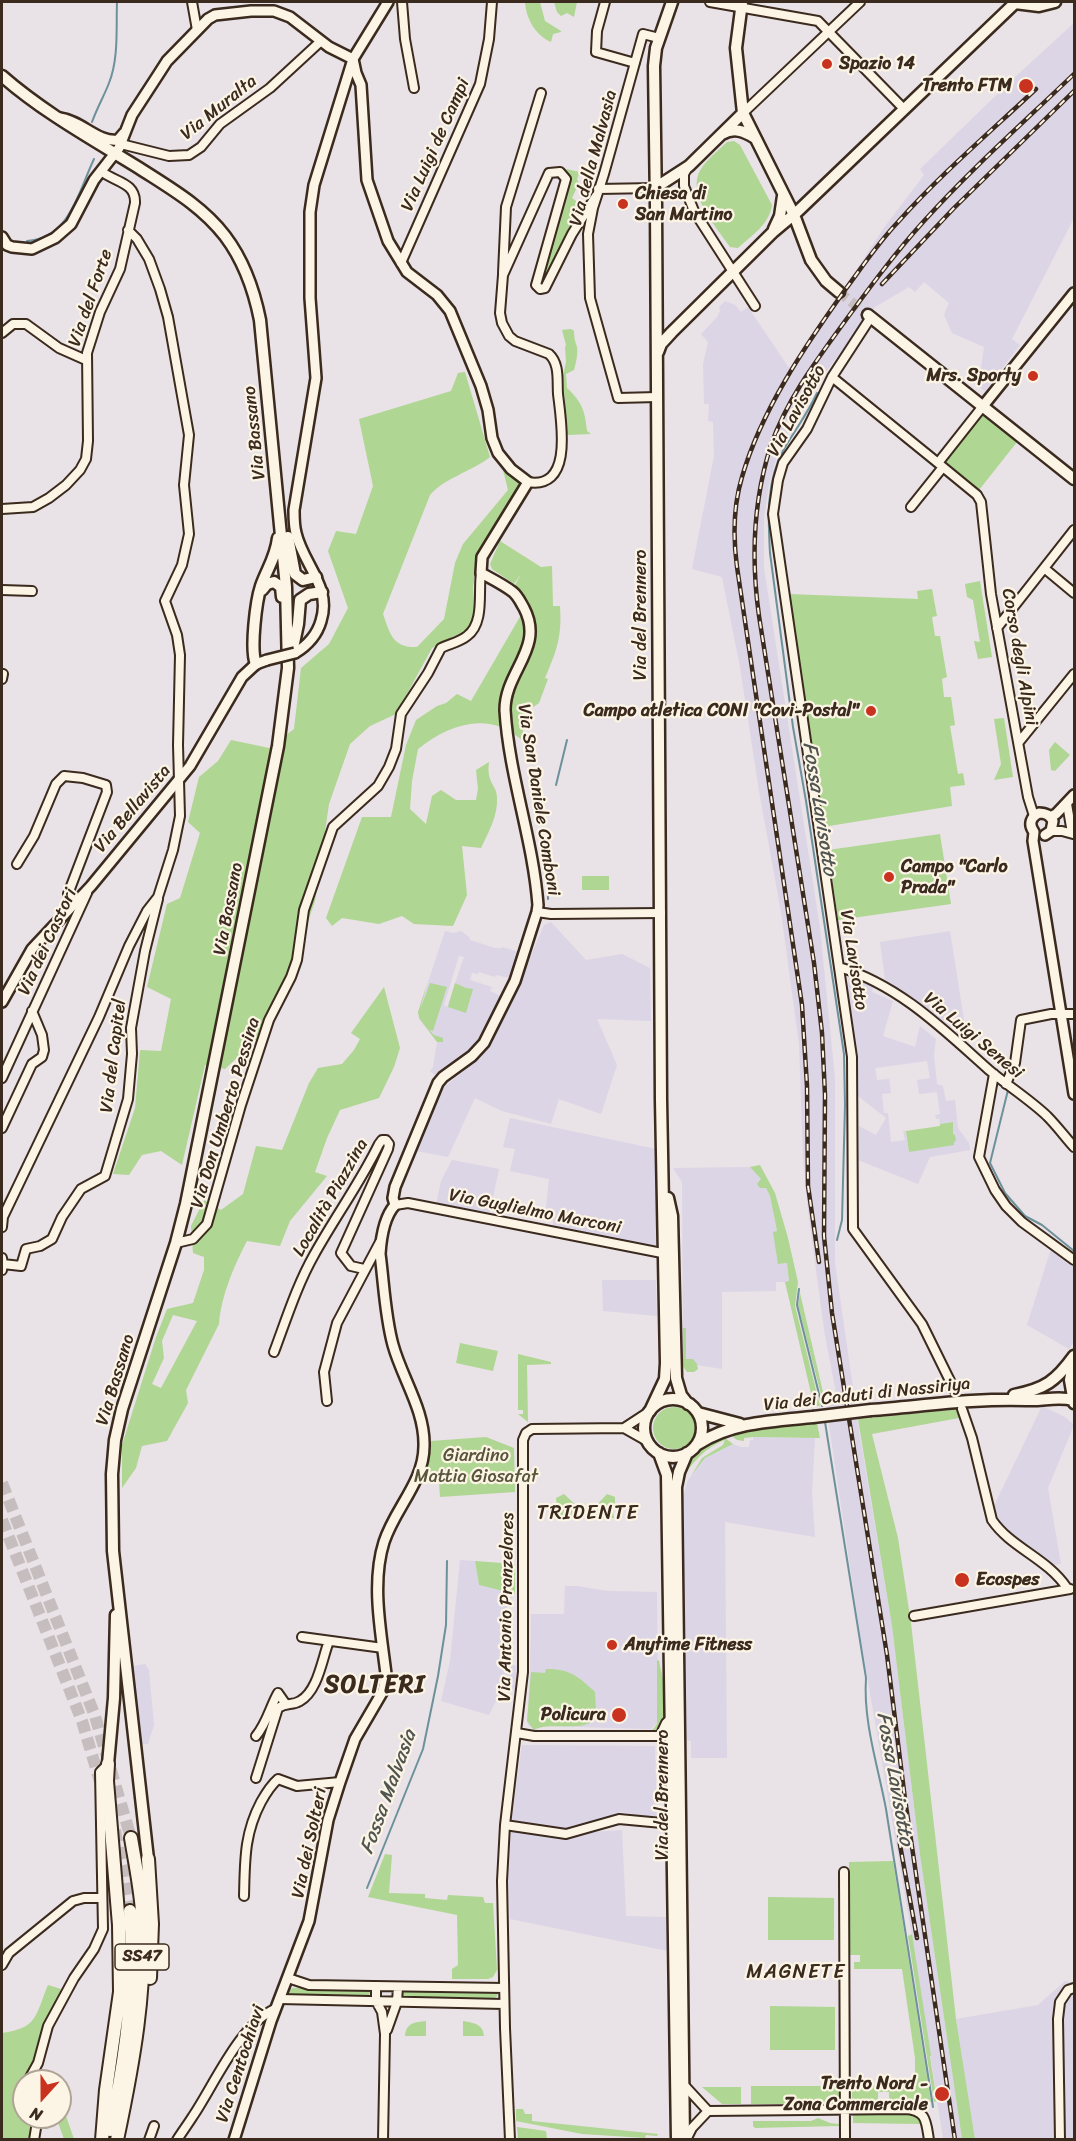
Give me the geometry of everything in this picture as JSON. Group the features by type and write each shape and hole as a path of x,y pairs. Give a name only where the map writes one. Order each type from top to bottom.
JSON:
{"highway":[{"path":"102,2139 106,2090 120,1992 119,1925 107,1781 108,1764"},
{"name":"SS47","path":"117,2139 140,2014 142,1978 142,1913 131,1838"},
{"path":"127,2091 137,2067 149,1985 152,1924 148,1859"},
{"name":"SS47","path":"108,2139 129,2012 132,1963 130,1911"}],"main road":[{"name":"Via del Brennero","path":"650,1411 665,1379 654,66 659,38 672,2"},
{"path":"657,355 661,344 672,332 772,232 794,215 1015,3 1042,6 1055,2"},
{"path":"741,5 736,48 743,112 794,215 802,240 817,270 839,292"},
{"name":"Via Bassano","path":"2,76 60,118 118,149 185,197 201,210 226,237 247,273 260,320 280,511 286,587 288,668 283,716 189,1193 176,1244 118,1425 113,1458 111,1494 113,1551 148,1859"},
{"path":"655,188 689,166 743,112"},
{"path":"717,137 725,132 736,130 755,138"},
{"path":"772,232 780,216 783,194"},
{"path":"772,232 788,230 802,240"},
{"path":"870,316 1074,479"},
{"path":"656,321 664,331 672,332"},
{"path":"280,511 285,524 295,574 303,580 316,577"},
{"path":"256,664 252,648 260,589 277,548 280,511"},
{"path":"260,593 270,582 278,583 282,590 288,668"},
{"path":"288,668 296,638 300,600 322,592"},
{"name":"Via del Brennero","path":"662,1165 672,1216 664,1258 676,1378 681,1395 688,1404"},
{"path":"1073,1398 1071,1369 1074,1358"},
{"name":"Via dei Caduti di Nassiriya","path":"994,1399 1045,1386 1056,1379 1074,1358"},
{"name":"Via dei Caduti di Nassiriya","path":"698,1444 715,1433 744,1425 994,1399 1073,1398"},
{"path":"669,1400 688,1404 698,1413 702,1430 698,1444 687,1453 673,1457 659,1453 647,1441 644,1428 650,1411 656,1405 669,1400"},
{"name":"Via dei Caduti di Nassiriya","path":"698,1413 744,1425"},
{"name":"Via del Brennero","path":"659,1453 667,1475 677,2139"},
{"name":"Via del Brennero","path":"685,2139 676,1487 687,1453"},
{"path":"108,1764 116,1661 113,1551"}],"street":[{"path":"192,2 197,30"},
{"path":"322,592 299,542 294,523 294,510 316,378 310,298 310,212 317,172 353,59 388,2"},
{"path":"402,2 405,39 414,88"},
{"name":"Via Luigi de Campi","path":"401,263 480,84 489,39 492,2"},
{"path":"605,2 597,31 596,52 634,63"},
{"path":"713,2 741,5 818,21 904,109"},
{"path":"743,112 860,2"},
{"path":"60,118 72,120 109,141 120,139 163,68 197,30 215,15 266,10 290,17 321,41 353,59 361,85 367,180 388,241 414,279 437,295 450,311 481,386 488,410 492,438 498,453 511,469 528,482 542,483 549,480 556,468 562,446 556,366 553,357 515,341 509,336 500,313 506,207 541,93"},
{"name":"Via della Malvasia","path":"657,397 618,398 589,289 588,234 597,193 644,34 659,38"},
{"name":"Via Muralta","path":"118,149 169,156 189,155 201,147 220,124 270,87 321,41"},
{"path":"2,237 7,245 22,249 32,249 55,238 76,217 92,185 118,149 126,128"},
{"path":"689,166 684,174 689,201 755,306"},
{"name":"Via del Forte","path":"2,509 33,507 66,485 80,471 86,459 88,441 86,360 100,312 120,269 136,195 126,184 101,171"},
{"path":"503,275 549,173 560,172 566,179 536,285 540,289 545,288 572,234 597,193 655,188"},
{"name":"Via del Capitel","path":"2,1264 21,1266 26,1249 40,1246 52,1239 62,1217 81,1189 105,1176 128,1100 132,1054 131,1028 145,951 180,816 178,745 180,655 177,635 165,601 182,565 189,534 184,485 189,435 170,328 160,289 149,259 137,239 128,230"},
{"path":"911,507 983,406 1074,293"},
{"name":"Via Lavisotto","path":"870,316 832,377 807,429 783,463 773,514 852,1057 853,1229 922,1324 955,1391"},
{"path":"2,333 14,324 26,324 59,348 86,360"},
{"path":"832,377 940,465"},
{"name":"Corso degli Alpini","path":"940,465 977,495 981,502 991,594 1028,797 1034,816"},
{"path":"481,573 482,557 528,482"},
{"path":"997,628 1074,530"},
{"path":"1044,568 1074,593"},
{"name":"Via San Daniele Comboni","path":"481,573 516,594 526,612 532,630 528,647 506,699 505,710 514,779 536,882 537,912"},
{"name":"Via Don Umberto Pessina","path":"176,1244 193,1239 207,1224 241,1105 269,1020 297,960 304,910 333,827 378,786 396,749 401,714 428,673 441,648 473,632 480,603 481,573"},
{"path":"2,590 32,591"},
{"name":"Via Bellavista","path":"2,1002 32,949 91,886 202,749 242,676 256,664 296,653 308,643 320,625 324,610 322,592"},
{"path":"1019,742 1074,674"},
{"path":"17,864 34,836 56,784 63,776 83,777 106,785 107,792 68,894 74,904"},
{"path":"1050,817 1067,804 1074,795"},
{"path":"1034,832 1040,835 1073,834 1067,804"},
{"path":"1037,858 1053,821 1045,813 1034,816 1030,823 1034,832 1037,858 1056,1014 1074,1094"},
{"name":"Via dei Castori","path":"2,1078 91,886"},
{"name":"Via del Capitel","path":"2,1227 3,1217 99,1017 129,946 147,910 158,897"},
{"path":"537,912 551,914 661,913"},
{"name":"Via dei Solteri","path":"280,1999 309,1921 328,1820 340,1782 355,1739 384,1687 386,1674 379,1590 380,1558 392,1523 422,1466 424,1446 418,1412 393,1346 380,1254 381,1241 390,1210 395,1205 393,1198 395,1187 438,1083 472,1056 484,1042 515,981 537,912"},
{"path":"53,938 60,920"},
{"name":"Via Luigi Senesi","path":"839,967 860,973 888,987 949,1033 994,1074 1049,1118 1074,1147"},
{"name":"Via dei Castori","path":"2,1128 32,1064 42,1057 44,1050 42,1035 32,1011"},
{"path":"1006,1084 1015,1063 1022,1020 1056,1014 1074,1014"},
{"path":"994,1074 979,1157 995,1190 1006,1206 1022,1222 1074,1260"},
{"name":"Località Piazzina","path":"274,1352 313,1257 364,1174 379,1144 382,1140 387,1140 390,1144 388,1149 341,1253 351,1266 364,1269"},
{"name":"Via Guglielmo Marconi","path":"395,1205 408,1203 664,1258"},
{"path":"327,1401 324,1371 336,1323 381,1241"},
{"path":"963,1409 992,1520 1001,1530 1046,1564 1067,1588 1072,1589"},
{"path":"647,1441 624,1428 650,1411"},
{"name":"Via Antonio Pranzelores","path":"510,2139 502,1893 505,1825 524,1672 524,1437 529,1430 536,1429 624,1428"},
{"path":"914,1616 1072,1589"},
{"path":"302,1637 383,1648"},
{"path":"256,1778 278,1708 285,1703 297,1703 307,1696 318,1674 329,1641"},
{"path":"256,1736 264,1726 269,1709 278,1693 285,1703"},
{"path":"517,1732 534,1736 660,1736 670,1719"},
{"path":"35,2069 48,2026 74,1978 94,1949 103,1929 100,1772 108,1764"},
{"path":"244,1896 246,1843 253,1817 270,1785 278,1779 297,1786 340,1782"},
{"path":"505,1825 566,1834 619,1819 662,1823 672,1831"},
{"path":"844,1872 845,2139"},
{"path":"2,1965 9,1953 73,1902 84,1898 102,1898"},
{"path":"288,1978 309,1985 504,1988"},
{"path":"376,1986 376,2001 382,2012 385,2034 383,2139"},
{"path":"385,2034 397,2002 398,1987"},
{"path":"1060,2139 1058,2019 1060,2002 1068,1990 1074,1988"},
{"path":"280,1999 504,2004"},
{"name":"Via Centochiavi","path":"234,2139 280,1999"},
{"path":"177,2139 194,2116 222,2066 242,2039 264,2014 275,2009"},
{"path":"684,2085 708,2110 916,2110 925,2119 929,2139"},
{"path":"685,2139 708,2110"},
{"path":"149,2139 154,2126"}],"shaded area":[{"path":"1074,23 1074,218 1012,339 1020,345 985,391 972,382 980,376 984,347 952,333 944,315 949,303 924,282 915,292 909,287 875,307 819,381 779,448 769,485 764,517 764,568 820,928 835,1078 835,1263 860,1436 892,1626 920,1855 962,2139 943,2139 914,1948 861,1641 826,1405 838,1403 825,1336 808,1211 803,1157 799,1044 781,912 740,667 722,577 692,569 714,456 713,422 708,421 709,404 704,404 703,364 708,342 701,334 718,316 719,307 725,301 735,305 741,312 748,307 789,368 883,229 924,175 920,169"},
{"path":"551,922 586,960 622,954 650,968 651,1021 597,1019 617,1065 601,1114 559,1099 551,1124 502,1111 475,1098 448,1157 416,1151 442,1089 478,1059 513,997 544,925"},
{"path":"445,931 453,933 461,931 470,940 495,948 502,947 519,952 510,978 496,975 495,977 479,972 478,974 472,973 470,980 492,987 490,991 501,996 473,1049 437,1077 430,1071 433,1067 437,1042 420,1020 418,1012","holes":["459,956 464,957 447,1007 444,1005"]},
{"path":"950,931 965,1026 950,1028 885,979 880,942"},
{"path":"849,977 857,977 874,985 872,992 893,1001 883,1036 915,1047 920,1026 936,1039 934,1055 937,1084 943,1086 946,1101 955,1100 958,1128 969,1143 970,1150 930,1157 918,1184 858,1160 859,1126 876,1135 886,1118 858,1096 856,1057 847,985","holes":["927,1061 930,1078 917,1080 919,1094 937,1092 940,1114 935,1115 936,1119 939,1119 940,1124 953,1122 953,1142 909,1152 906,1131 903,1131 905,1140 891,1142 888,1113 884,1113 882,1094 891,1093 889,1079 877,1080 875,1068"]},
{"path":"510,1118 656,1149 661,1243 651,1245 553,1228 553,1218 545,1216 549,1179 510,1171 515,1149 503,1147"},
{"path":"452,1160 499,1169 489,1216 436,1205 441,1181"},
{"path":"750,1167 761,1179 770,1196 777,1231 774,1232 779,1264 787,1263 789,1282 776,1282 776,1291 722,1292 722,1369 697,1365 688,1362 683,1353 682,1182 673,1168"},
{"path":"1051,1249 1057,1250 1074,1266 1074,1341 1069,1349 1027,1325"},
{"path":"602,1280 656,1280 657,1316 603,1311"},
{"path":"1042,1406 1065,1417 1074,1425 1048,1488 1061,1564 1051,1565 997,1524 992,1510"},
{"path":"753,1437 815,1438 812,1492 815,1537 725,1522 727,1758 691,1758 691,1741 685,1740 682,1500 688,1480 705,1458 733,1444 749,1447"},
{"path":"460,1560 475,1561 479,1585 515,1594 504,1613 505,1623 510,1623 511,1664 516,1666 517,1671 515,1691 504,1685 489,1715 441,1701 450,1661"},
{"path":"565,1586 608,1591 657,1592 658,1722 651,1729 545,1726 534,1730 528,1725 531,1614 564,1614"},
{"path":"145,1664 149,1670 154,1725 148,1744 140,1744 133,1666"},
{"path":"522,1745 655,1746 657,1818 621,1812 568,1831 511,1823"},
{"path":"511,1829 566,1839 593,1832 622,1830 626,1916 667,1917 668,1951 510,1919 508,1881"},
{"path":"1065,1981 1074,1983 1074,2139 975,2139 956,2019 1038,2005"}],"green space":[{"path":"525,2 540,2 545,21 561,31 553,34 551,42 540,35 532,25"},
{"path":"554,2 577,2 574,17 567,13 561,16"},
{"path":"734,141 740,145 772,205 764,224 738,248 730,247 711,220 697,189 697,178 704,165 727,142"},
{"path":"566,169 580,172 577,179 579,183 572,198 579,203 577,208 584,209 544,285 540,286 569,187"},
{"path":"562,330 574,331 577,353 574,370 566,374 567,388 579,402 584,412 587,431 591,434 567,435 563,376 566,345"},
{"path":"465,372 490,457 443,484 430,495 383,614 393,638 409,647 417,647 444,619 455,563 463,544 508,490 502,466 518,482 519,490 478,556 473,587 475,611 471,628 432,648 396,714 370,726 350,744 329,804 315,901 291,971 260,1036 225,1069 205,1065 182,1165 161,1151 142,1155 129,1175 113,1174 135,1108 140,1050 161,1051 171,999 147,987 167,904 180,898 200,833 188,822 199,777 218,761 231,740 269,748 294,729 301,668 329,644 348,608 328,551 336,531 356,534 373,486 359,419 451,391 458,373"},
{"path":"983,415 1017,442 979,490 945,463"},
{"path":"500,541 541,567 552,566 553,606 560,606 560,626 556,651 545,678 548,679 539,703 523,714 523,741 510,731 483,723 456,727 418,749 410,809 426,824 432,796 441,790 456,800 476,800 478,789 476,770 489,762 489,775 497,793 497,805 492,824 481,848 462,846 467,895 453,926 414,924 402,916 379,924 342,918 332,926 326,918 362,817 391,817 406,745 416,720 457,694 471,701 528,603 514,587 521,574 514,584 492,569 490,564"},
{"path":"980,581 992,657 978,659 974,641 980,642 973,600 967,597 965,584"},
{"name":"Campo atletica CONI \"Covi-Postal\"","path":"932,589 937,616 932,617 935,636 940,636 947,677 942,679 944,697 951,697 955,725 950,726 958,774 963,773 965,785 950,787 952,806 823,827 789,594 918,599 917,591"},
{"path":"1004,718 1013,777 994,780 1001,764 994,719"},
{"path":"1055,742 1070,755 1055,771 1051,770 1049,750"},
{"name":"Campo \"Carlo Prada\"","path":"940,834 951,904 838,920 828,850"},
{"path":"582,876 609,876 609,890 582,890"},
{"path":"430,983 447,987 433,1031 429,1030 434,1035 443,1038 443,1042 437,1042 419,1018 418,1012 427,984 420,1010"},
{"path":"455,983 473,989 466,1013 448,1007"},
{"path":"384,987 400,1048 394,1067 379,1098 340,1110 315,1172 327,1176 290,1221 280,1246 247,1241 229,1281 222,1303 219,1324 186,1390 188,1403 167,1441 142,1446 136,1468 122,1488 122,1445 156,1337 167,1309 193,1303 204,1270 204,1257 193,1253 191,1226 204,1200 221,1210 243,1194 256,1146 282,1150 309,1083 318,1068 342,1064 354,1050 360,1039 351,1033","holes":["173,1315 197,1321 161,1388 152,1384 164,1358 162,1341"]},
{"path":"953,1122 953,1134 956,1141 954,1145 909,1152 906,1131"},
{"path":"760,1165 775,1193 788,1238 798,1282 795,1306 820,1406 814,1406 785,1282 789,1281 787,1263 778,1264 773,1232 777,1231 770,1196 766,1188 760,1188 757,1184 761,1179 750,1167"},
{"path":"800,1293 826,1405 824,1406 798,1305"},
{"path":"683,1328 686,1328 686,1359 693,1359 697,1364 698,1369 694,1372 687,1372 683,1366"},
{"path":"460,1343 498,1351 493,1371 456,1363"},
{"path":"518,1354 551,1362 551,1364 527,1365 528,1422 518,1414 523,1414 523,1410 518,1410"},
{"path":"674,1407 682,1408 689,1413 694,1420 694,1436 689,1443 682,1448 674,1449 666,1448 659,1443 654,1436 653,1428 654,1420 659,1413 666,1408"},
{"path":"960,1409 959,1418 872,1434 898,1538 911,1623 956,2019 975,2139 962,2139 920,1855 892,1626 858,1419"},
{"path":"817,1423 820,1438 753,1437 744,1438 744,1441 737,1440 729,1434 740,1431"},
{"name":"Giardino Mattia Giosafat","path":"486,1437 514,1448 515,1492 440,1497 439,1481 425,1474 431,1441"},
{"path":"716,1437 725,1438 733,1444 705,1458 691,1476 702,1458 723,1445 725,1440 706,1451 681,1481 694,1455"},
{"path":"564,1494 579,1508 578,1518 558,1518 556,1498"},
{"path":"607,1494 615,1497 612,1507 614,1518 594,1518 593,1509"},
{"path":"475,1561 515,1564 515,1594 479,1585"},
{"path":"659,1660 667,1710 660,1727 651,1732 657,1724 657,1661"},
{"path":"546,1669 561,1670 573,1675 595,1692 596,1713 592,1721 586,1725 534,1730 527,1721 531,1672 545,1673"},
{"path":"385,1854 392,1855 389,1893 425,1894 425,1898 447,1900 448,1895 483,1897 485,1903 493,1903 497,1970 493,1977 452,1979 452,1969 458,1965 457,1915 368,1897"},
{"path":"893,1861 931,2102 923,2102 923,2099 915,2099 915,2102 889,2100 889,2092 878,2092 878,2100 852,2102 852,2086 915,2085 915,2058 902,1969 854,1969 854,1962 860,1962 860,1955 848,1955 849,1862"},
{"path":"768,1897 834,1898 834,1940 768,1940"},
{"path":"912,1934 931,2055 937,2101 934,2102 908,1936"},
{"path":"48,1985 61,1989 30,2069 12,2069 12,2129 32,2129 29,2139 2,2140 2,2033 23,2028 34,2019"},
{"path":"293,1988 366,1988 370,1992 368,1997 291,1996 289,1990"},
{"path":"402,1990 494,1991 498,1995 494,1999 403,1998 401,1997"},
{"path":"770,2006 835,2007 835,2050 770,2050"},
{"path":"426,2021 426,2036 405,2036 409,2026"},
{"path":"463,2021 480,2027 484,2036 463,2036"},
{"path":"751,2086 834,2086 840,2091 840,2101 837,2104 751,2104"},
{"path":"702,2087 741,2087 741,2104 722,2104"},
{"path":"516,2109 523,2109 525,2114 532,2114 532,2121 658,2134 657,2136 646,2135 645,2138 582,2134 516,2121"},
{"path":"853,2115 913,2115 920,2119 920,2124 853,2123"},
{"path":"818,2118 839,2124 839,2126 755,2128 753,2126 753,2121 811,2121"},
{"path":"517,2127 546,2131 547,2139 518,2139"},
{"path":"60,2129 71,2129 74,2139 64,2139"}],"waterway":[{"path":"92,122 112,73 116,42 117,2"},
{"path":"27,241 42,238 54,232 63,222 78,198 94,159"},
{"name":"Fossa Lavisotto","path":"817,393 778,461 771,487 769,527 770,553 793,727 844,1054 842,1220 837,1240"},
{"name":"Fossa Malvasia","path":"556,785 567,740"},
{"name":"Fossa Malvasia","path":"548,884 548,899"},
{"path":"1008,1090 990,1163 1005,1193 1025,1216 1042,1225 1074,1251"},
{"name":"Fossa Lavisotto","path":"799,1289 797,1305 822,1406"},
{"name":"Fossa Lavisotto","path":"825,1422 866,1678 869,1727 886,1809 933,2107"},
{"name":"Fossa Malvasia","path":"367,1888 423,1749 446,1625 447,1561"}],"tunnel":[{"path":"839,292 868,315"},
{"path":"2,1483 95,1716 131,1838"},
{"path":"2,1520 82,1721 101,1785"},
{"path":"115,1830 130,1911"}],"railway":[{"path":"955,2140 905,1799 887,1655 832,1313 824,1236 825,1095 822,1033 814,963 756,595 755,530 760,487 771,445 792,399 820,356 881,273 924,221 979,164 1074,74"},
{"path":"819,1262 808,1186 807,1086 802,1005 737,567 734,533 737,500 750,452 772,404 815,334 864,264 891,230 931,188 1036,89"},
{"path":"882,284 954,208 1074,91"},
{"path":"897,1799 900,1845 917,1938"}],"place":[{"name":"Spazio 14","path":"827,64"},
{"name":"Trento FTM","path":"1026,86"},
{"name":"Chiesa di San Martino","path":"623,204"},
{"name":"Mrs. Sporty","path":"1033,376"},
{"name":"Campo atletica CONI \"Covi-Postal\"","path":"871,711"},
{"name":"Campo \"Carlo Prada\"","path":"889,877"},
{"name":"Ecospes","path":"962,1580"},
{"name":"Anytime Fitness","path":"612,1645"},
{"name":"Policura","path":"619,1715"},
{"name":"Trento Nord - Zona Commerciale","path":"942,2094"}],"district":[{"name":"TRIDENTE","path":"588,1514"},
{"name":"SOLTERI","path":"375,1686"},
{"name":"MAGNETE","path":"796,1973"}]}
